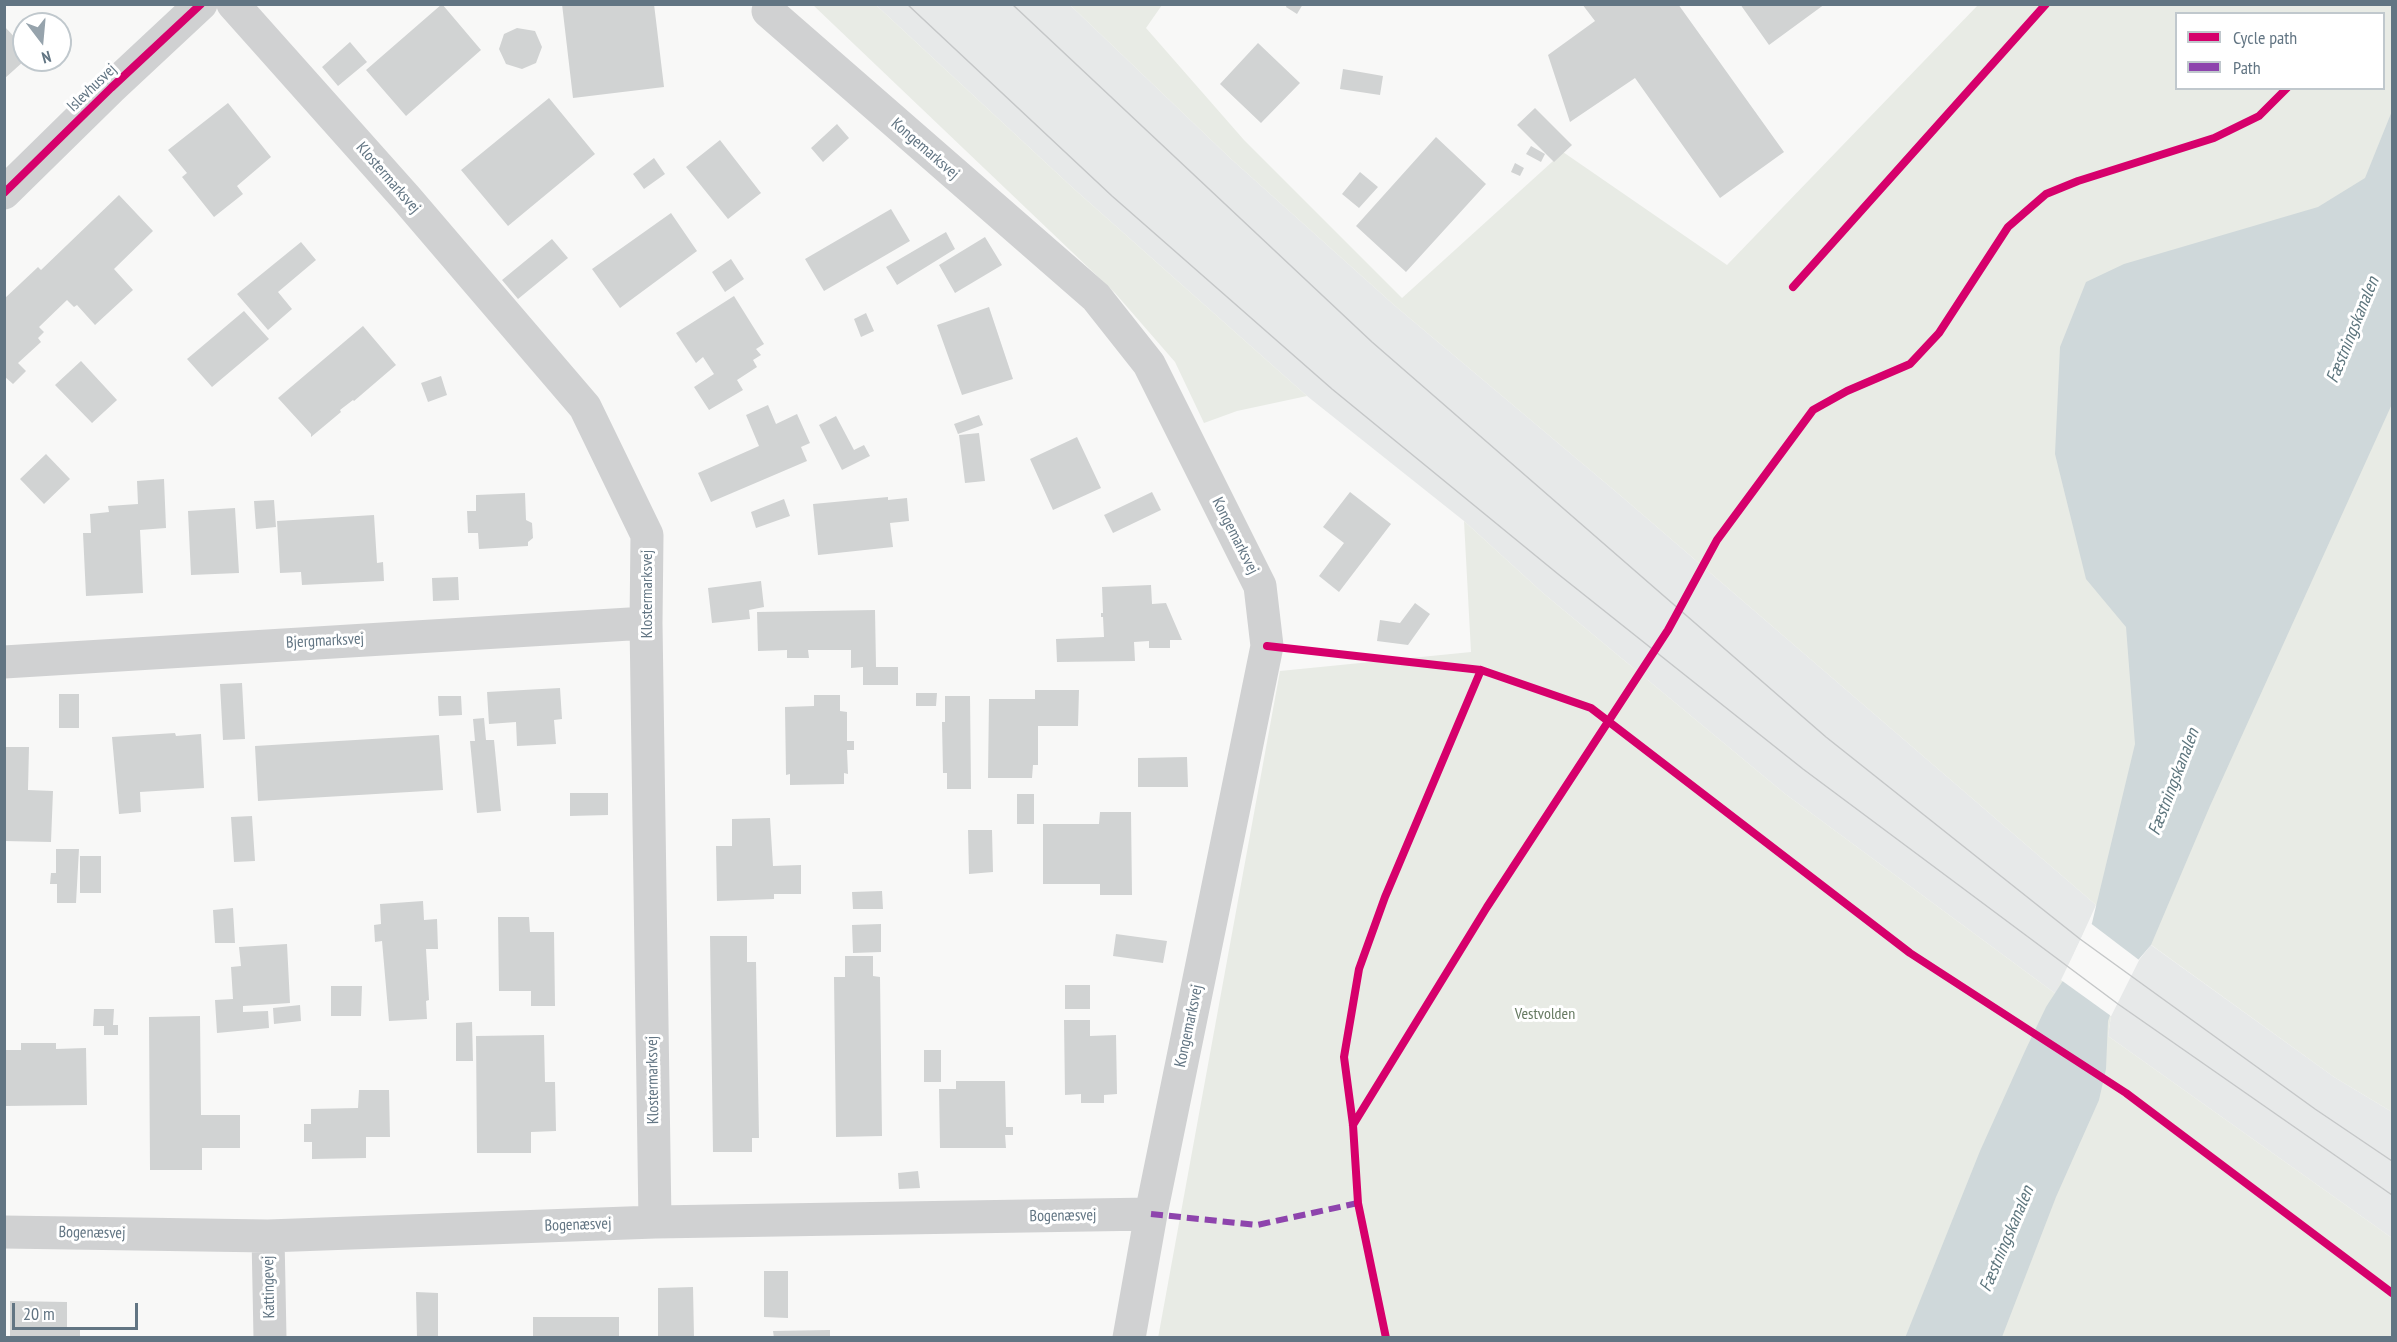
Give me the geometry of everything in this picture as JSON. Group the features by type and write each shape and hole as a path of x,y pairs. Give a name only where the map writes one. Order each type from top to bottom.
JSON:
{"street":[{"name":"Islevhusvej","path":"4,193 201,4"},
{"name":"Klostermarksvej","path":"233,4 406,198 585,407 647,535 646,623 655,1222"},
{"name":"Kongemarksvej","path":"768,11 1096,297 1149,364 1260,586 1268,646 1151,1214 1129,1338"},
{"name":"Bjergmarksvej","path":"4,662 646,623"},
{"name":"Bogenæsvej","path":"4,1232 268,1236 655,1222 1151,1214"},
{"name":"Kattingevej","path":"268,1236 270,1338"}],"shaded area":[{"path":"876,5 1070,5 1230,158 1394,305 1621,496 2096,905 2056,994 1784,793 1543,593 1464,521 1307,396 1073,188"},
{"path":"2151,945 2334,1077 2392,1112 2392,1238 2108,1036 2111,1016 2139,960"}],"green space":[{"path":"813,5 876,5 1073,188 1307,396 1237,411 1204,423 1175,362 1115,293"},
{"path":"1070,5 1162,5 1146,28 1244,140 1402,298 1563,152 1727,265 1978,5 2392,5 2392,1112 2334,1077 2096,905 1621,496 1394,305 1230,158"},
{"name":"Vestvolden","path":"1464,521 1543,593 1784,793 2056,994 2061,980 2111,1016 2108,1036 2392,1238 2392,1337 1158,1338 1280,671 1471,652"}],"water":[{"name":"Fæstningskanalen","path":"2392,111 2392,404 2210,806 2151,945 2133,966 2114,1003 2108,1021 2106,1069 2099,1100 2056,1197 2002,1337 1905,1338 1980,1151 2025,1051 2046,1007 2068,973 2092,923 2135,744 2126,627 2086,579 2055,454 2060,347 2086,282 2124,264 2318,207 2365,178"}],"pier":[{"path":"2089,922 2139,960 2111,1016 2061,980"}],"building":[{"path":"442,4 481,50 406,116 366,70"},
{"path":"562,4 654,4 664,87 573,98"},
{"path":"1287,4 1303,4 1297,14 1286,7"},
{"path":"1582,4 1678,4 1784,152 1720,198 1635,78 1570,122 1548,55 1595,21"},
{"path":"1740,4 1825,4 1769,45"},
{"path":"4,26 12,34 12,72 4,79"},
{"path":"517,28 535,31 542,47 536,63 522,69 506,64 499,49 504,34"},
{"path":"350,42 367,62 338,86 322,67"},
{"path":"1258,43 1300,83 1261,123 1220,84"},
{"path":"1343,69 1383,76 1380,95 1340,89"},
{"path":"549,98 595,154 508,226 461,170"},
{"path":"228,103 271,157 237,186 243,194 214,217 182,177 187,173 168,150"},
{"path":"1535,108 1572,145 1554,162 1517,125"},
{"path":"837,124 849,138 823,162 811,148"},
{"path":"1436,137 1486,184 1406,272 1356,226"},
{"path":"720,140 761,193 728,219 686,167"},
{"path":"1531,146 1545,154 1541,162 1526,154"},
{"path":"654,158 665,174 644,189 633,174"},
{"path":"1515,163 1524,168 1520,176 1511,172"},
{"path":"1360,172 1378,187 1359,208 1342,194"},
{"path":"119,195 153,231 114,269 133,290 95,325 77,305 74,307 67,300 39,327 44,332 38,338 41,342 18,363 26,371 13,384 4,376 4,299 38,267 41,270"},
{"path":"891,209 910,241 824,291 805,259"},
{"path":"671,213 697,251 620,308 592,269"},
{"path":"946,232 955,249 897,285 886,267"},
{"path":"985,237 1002,265 955,293 939,265"},
{"path":"552,239 568,258 518,299 502,280"},
{"path":"301,242 316,260 278,292 292,309 268,330 237,294"},
{"path":"731,259 744,279 725,292 712,272"},
{"path":"734,296 764,344 756,349 761,355 753,360 757,367 737,380 743,390 709,410 694,387 714,374 703,357 696,363 676,333"},
{"path":"989,307 1013,379 962,395 937,325"},
{"path":"244,311 269,339 212,387 187,359"},
{"path":"866,313 874,331 861,337 854,319"},
{"path":"363,326 396,365 340,410 341,412 311,437 311,434 278,398"},
{"path":"81,361 117,400 92,423 55,385"},
{"path":"441,376 447,395 428,402 421,383"},
{"path":"768,405 776,424 797,414 810,443 801,447 807,461 711,502 698,473 759,446 746,415"},
{"path":"979,415 983,425 958,434 954,424"},
{"path":"836,416 854,450 864,445 870,456 842,470 819,425"},
{"path":"979,433 985,481 965,483 959,435"},
{"path":"1077,437 1101,488 1053,510 1030,459"},
{"path":"46,454 70,479 44,504 20,479"},
{"path":"164,479 166,528 140,530 143,593 86,596 83,533 91,533 90,514 109,512 108,506 138,504 137,481"},
{"path":"1152,492 1161,510 1113,533 1104,515"},
{"path":"1350,492 1391,524 1339,592 1319,576 1344,543 1323,527"},
{"path":"525,493 526,520 532,523 533,538 528,542 528,546 479,549 478,533 468,533 467,511 476,511 476,495"},
{"path":"888,497 888,500 907,498 909,521 890,523 893,547 818,555 813,504"},
{"path":"784,499 790,516 756,528 751,512"},
{"path":"274,500 276,527 256,529 254,501"},
{"path":"235,508 239,573 191,575 188,511"},
{"path":"374,515 377,563 383,562 384,581 302,585 301,572 280,573 277,521"},
{"path":"458,577 459,600 433,601 432,578"},
{"path":"761,581 764,607 749,610 750,619 712,623 708,588"},
{"path":"1151,585 1152,604 1166,603 1182,640 1170,640 1170,648 1149,648 1149,641 1134,642 1135,661 1057,662 1056,639 1104,637 1103,617 1101,617 1103,613 1102,587"},
{"path":"1415,603 1430,614 1408,645 1377,641 1380,620 1400,623"},
{"path":"875,610 876,667 898,667 898,685 863,685 863,667 851,668 851,650 808,650 809,658 787,658 787,650 758,651 757,612"},
{"path":"242,683 245,739 223,740 220,684"},
{"path":"560,688 562,719 554,720 556,744 517,746 516,722 489,724 487,692"},
{"path":"1035,690 1079,690 1078,726 1038,726 1038,765 1033,765 1032,778 988,778 989,699 1035,699"},
{"path":"916,693 937,693 936,706 916,706"},
{"path":"59,694 79,694 79,728 59,728"},
{"path":"814,695 840,695 840,711 847,712 847,741 854,741 854,750 847,750 848,774 844,773 844,784 790,785 790,774 786,775 785,707 814,706"},
{"path":"438,696 461,696 462,715 439,716"},
{"path":"945,696 970,696 971,789 947,789 947,773 943,773 942,722 945,722"},
{"path":"484,718 486,740 494,740 501,811 477,813 470,741 475,741 473,719"},
{"path":"175,733 176,736 201,734 204,788 140,792 141,812 119,814 112,737"},
{"path":"439,735 443,790 258,801 255,746"},
{"path":"4,747 29,747 28,790 53,791 51,842 4,841"},
{"path":"1187,757 1188,787 1138,787 1138,758"},
{"path":"570,793 608,793 608,815 570,816"},
{"path":"1017,794 1034,794 1034,824 1017,824"},
{"path":"1100,812 1131,812 1132,895 1100,895 1100,884 1043,884 1043,824 1099,824"},
{"path":"252,816 255,861 234,862 231,817"},
{"path":"770,818 773,866 801,865 801,894 774,894 774,899 717,901 716,846 732,846 732,819"},
{"path":"968,830 992,830 993,872 969,874"},
{"path":"56,849 79,849 76,903 57,903 57,884 50,884 51,873 56,873"},
{"path":"80,856 101,856 101,893 80,893"},
{"path":"882,891 883,909 853,909 852,892"},
{"path":"423,901 424,920 437,919 438,949 426,949 429,1000 426,1001 427,1019 389,1021 382,941 375,942 374,925 381,924 380,904"},
{"path":"233,908 235,943 215,943 213,910"},
{"path":"498,917 529,917 530,932 554,932 555,1006 531,1006 531,991 499,991"},
{"path":"881,924 881,952 853,953 852,925"},
{"path":"1116,934 1167,941 1163,963 1113,956"},
{"path":"710,936 747,936 747,962 756,962 759,1138 752,1138 752,1152 713,1152"},
{"path":"287,944 290,1003 243,1006 243,1012 268,1011 269,1028 217,1033 215,1000 233,999 231,967 241,966 239,947"},
{"path":"845,956 873,956 873,976 880,977 882,1136 836,1137 834,977 845,977"},
{"path":"1065,985 1090,985 1090,1009 1065,1009"},
{"path":"331,986 362,986 361,1016 331,1016"},
{"path":"300,1005 301,1021 274,1024 273,1008"},
{"path":"94,1009 114,1009 113,1025 118,1025 118,1035 104,1035 104,1026 93,1026"},
{"path":"200,1016 201,1115 240,1115 240,1148 202,1148 202,1170 150,1170 149,1017"},
{"path":"1064,1020 1090,1020 1090,1036 1116,1035 1117,1094 1104,1095 1104,1103 1081,1103 1081,1094 1065,1095"},
{"path":"472,1022 473,1061 456,1061 456,1023"},
{"path":"544,1035 545,1082 555,1082 556,1131 531,1132 531,1153 477,1153 476,1036"},
{"path":"21,1043 56,1043 56,1049 86,1048 87,1105 4,1106 4,1050 21,1050"},
{"path":"924,1050 941,1050 941,1082 924,1082"},
{"path":"956,1081 1005,1081 1006,1127 1013,1127 1013,1135 1005,1135 1006,1148 940,1148 939,1089 956,1089"},
{"path":"359,1090 389,1090 390,1137 366,1137 366,1158 312,1159 312,1142 304,1142 304,1124 311,1124 311,1109 358,1108"},
{"path":"918,1171 920,1188 899,1189 898,1173"},
{"path":"764,1271 788,1271 788,1318 764,1317"},
{"path":"693,1287 694,1337 658,1338 658,1288"},
{"path":"416,1292 438,1293 438,1338 417,1338"},
{"path":"10,1301 67,1302 67,1329 80,1329 80,1338 10,1338"},
{"path":"533,1317 619,1317 619,1338 533,1338"},
{"path":"830,1330 830,1338 774,1338 773,1331"}],"tram line":[{"path":"907,4 1112,196 1332,389 1558,574 1803,769 2118,1004 2392,1195"},
{"path":"1012,4 1372,342 1826,737 2080,939 2315,1109 2392,1161"}],"marked path":[{"path":"1151,1214 1257,1225 1358,1203"}],"cycle path":[{"path":"4,193 201,4"},
{"path":"1793,287 2046,4"},
{"path":"1353,1125 1487,907 1668,630 1717,540 1813,410 1847,391 1910,364 1939,333 2008,227 2046,194 2078,181 2214,138 2259,116 2285,90"},
{"path":"1267,646 1481,670 1591,708 1910,953 2126,1093 2392,1293"},
{"path":"1386,1338 1358,1203 1353,1125 1344,1057 1359,969 1385,897 1481,670"}]}
